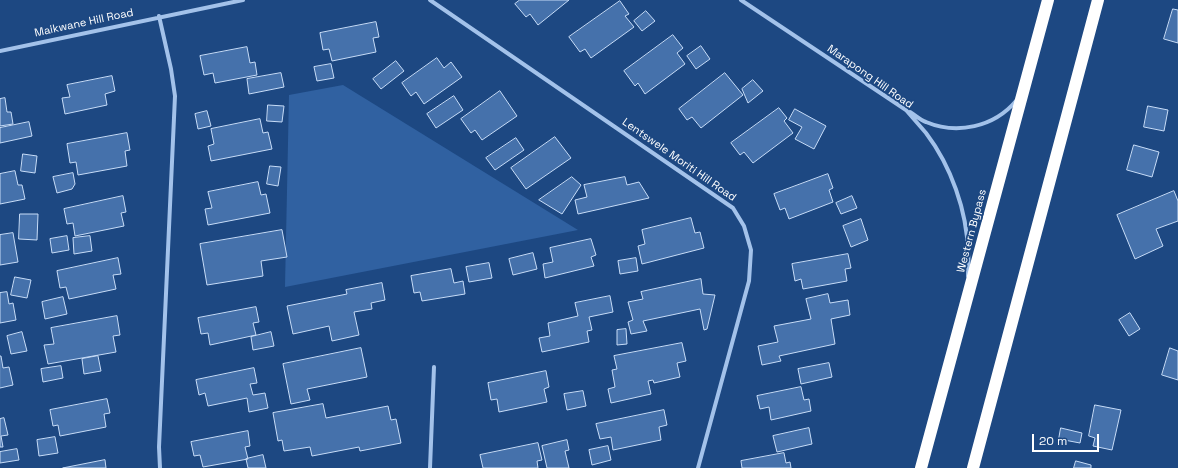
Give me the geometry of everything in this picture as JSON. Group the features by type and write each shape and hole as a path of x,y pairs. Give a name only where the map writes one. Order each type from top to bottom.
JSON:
{"highway":[{"name":"Western Bypass","path":"921,468 1048,0"},
{"path":"973,468 1098,0"}],"street":[{"name":"Maikwane Hill Road","path":"0,51 159,16 243,0"},
{"name":"Lentswele Moriti Hill Road","path":"430,0 733,208 744,226 751,250 749,281 698,468"},
{"name":"Marapong Hill Road","path":"742,0 906,110 926,134 943,161 956,190 964,220 968,251 968,283 962,314"},
{"path":"159,16 171,69 175,96 159,447 160,468"},
{"path":"906,110 925,122 946,128 969,128 991,121 1010,109 1024,92"},
{"path":"430,468 434,367"}],"shaded area":[{"path":"343,85 578,230 285,287 289,95"}],"building":[{"path":"520,0 569,0 538,25 530,14 526,17 515,4"},
{"path":"620,1 629,14 625,16 634,27 591,58 585,49 580,52 569,37"},
{"path":"1173,9 1178,10 1178,43 1164,39"},
{"path":"646,11 655,21 642,31 634,21"},
{"path":"376,22 379,37 373,38 376,52 332,61 329,49 323,50 320,33"},
{"path":"673,35 683,48 677,53 685,64 645,94 638,83 635,86 624,71"},
{"path":"701,46 710,59 696,69 687,56"},
{"path":"247,47 250,63 255,62 257,75 215,83 213,73 204,75 200,56"},
{"path":"437,58 444,68 451,62 462,77 424,104 416,92 411,96 402,83"},
{"path":"396,61 404,71 381,89 373,79"},
{"path":"331,64 334,78 317,81 314,67"},
{"path":"281,73 284,87 249,94 247,79"},
{"path":"725,73 743,95 701,128 692,117 687,120 679,109"},
{"path":"112,76 115,91 105,94 107,105 65,114 62,98 70,97 67,85"},
{"path":"753,80 763,91 748,103 742,89"},
{"path":"500,91 517,116 482,140 475,130 471,133 461,119"},
{"path":"454,96 463,110 436,128 427,114"},
{"path":"5,98 7,112 11,112 13,124 0,126 0,99"},
{"path":"268,105 284,106 282,122 267,121"},
{"path":"1148,106 1168,110 1164,131 1144,127"},
{"path":"779,108 787,118 784,121 793,133 753,163 744,152 740,155 731,143"},
{"path":"795,109 826,126 814,149 795,139 802,127 789,120"},
{"path":"207,111 211,126 198,129 195,114"},
{"path":"260,119 263,133 268,132 272,149 211,161 208,146 214,144 211,129"},
{"path":"29,122 32,136 0,143 0,128"},
{"path":"127,133 130,150 125,151 127,166 78,175 76,162 70,163 67,144"},
{"path":"555,137 571,158 526,189 511,168"},
{"path":"516,138 524,150 495,170 486,158"},
{"path":"1134,145 1159,152 1152,177 1127,170"},
{"path":"23,154 37,156 35,173 21,171"},
{"path":"270,166 281,167 278,186 267,184"},
{"path":"15,171 18,185 22,185 25,199 0,204 0,174"},
{"path":"73,173 75,184 72,189 57,193 53,177"},
{"path":"828,174 833,188 829,190 833,202 789,219 785,208 780,210 774,194"},
{"path":"572,177 581,185 562,214 539,200"},
{"path":"625,177 627,185 639,182 649,198 578,214 575,200 587,197 584,185"},
{"path":"258,182 261,195 266,194 270,213 208,225 205,209 212,208 208,192"},
{"path":"1174,191 1178,201 1178,221 1156,229 1163,246 1135,259 1117,215"},
{"path":"123,196 126,212 121,213 124,226 75,236 73,223 67,224 64,209"},
{"path":"852,196 857,208 841,214 836,203"},
{"path":"20,214 38,214 37,240 19,239"},
{"path":"691,218 695,233 700,232 704,248 642,264 638,246 645,244 642,230"},
{"path":"861,219 868,240 851,247 843,226"},
{"path":"282,230 287,257 261,261 263,276 207,285 200,244"},
{"path":"13,233 18,262 0,265 0,235"},
{"path":"67,236 69,250 52,253 50,239"},
{"path":"90,236 92,251 74,254 73,238"},
{"path":"591,239 596,255 591,257 594,266 545,278 543,264 553,262 550,248"},
{"path":"533,253 537,269 513,275 509,259"},
{"path":"848,254 851,268 845,269 847,281 803,289 801,279 795,281 792,264"},
{"path":"118,258 121,274 113,275 116,289 69,299 66,287 60,288 57,271"},
{"path":"636,258 638,271 620,274 618,261"},
{"path":"489,263 492,278 469,282 466,267"},
{"path":"451,269 454,283 463,281 465,294 422,301 420,292 414,293 411,276"},
{"path":"15,277 31,280 27,298 11,295"},
{"path":"701,279 703,294 715,295 707,329 704,330 700,309 643,321 647,331 631,334 628,322 633,320 628,302 643,299 641,292"},
{"path":"382,283 385,300 371,303 372,309 354,312 359,335 332,341 329,326 293,334 287,306 347,294 346,290"},
{"path":"7,292 9,304 13,303 16,320 0,323 0,293"},
{"path":"828,294 830,303 848,300 850,315 831,319 835,344 779,356 781,361 762,365 758,346 778,342 774,326 811,319 806,299"},
{"path":"610,296 613,312 589,317 592,330 587,331 589,342 542,352 539,338 550,336 548,323 578,316 575,303"},
{"path":"63,297 67,314 45,319 42,302"},
{"path":"256,307 259,322 253,323 256,335 210,345 208,333 201,334 198,318"},
{"path":"1130,313 1140,329 1129,336 1119,320"},
{"path":"117,316 120,335 113,336 116,352 48,364 44,345 54,344 51,328"},
{"path":"626,329 627,344 617,345 617,330"},
{"path":"22,332 27,351 11,354 7,336"},
{"path":"271,332 274,346 253,350 251,337"},
{"path":"682,343 686,361 677,363 680,377 654,383 653,380 648,381 651,394 611,403 608,389 615,387 612,370 617,369 614,356"},
{"path":"361,348 367,377 307,389 310,400 291,404 283,364"},
{"path":"1170,348 1178,351 1178,380 1162,375"},
{"path":"0,356 3,368 9,367 13,385 0,388"},
{"path":"98,356 101,371 84,374 82,359"},
{"path":"829,363 832,377 801,384 798,369"},
{"path":"61,366 63,378 43,382 41,369"},
{"path":"254,368 257,383 250,384 253,395 265,393 268,408 249,412 247,398 208,406 205,393 199,395 196,380"},
{"path":"546,371 549,387 544,389 547,402 499,412 497,399 491,400 488,383"},
{"path":"801,387 804,400 809,399 811,411 771,420 769,407 760,409 757,396"},
{"path":"583,391 586,406 567,410 564,394"},
{"path":"107,399 110,413 104,414 106,427 60,436 58,425 53,426 50,410"},
{"path":"323,404 326,418 388,406 391,420 396,419 401,443 360,451 359,447 312,456 310,447 284,451 282,440 278,441 273,413"},
{"path":"1095,405 1121,410 1112,450 1093,446 1095,438 1089,436"},
{"path":"664,410 667,425 659,427 661,440 613,450 611,437 600,439 596,424"},
{"path":"4,418 8,435 1,436 3,447 0,447 0,419"},
{"path":"809,428 812,444 777,452 773,436"},
{"path":"1061,428 1082,433 1080,443 1059,439"},
{"path":"248,431 250,446 245,447 248,459 203,467 200,455 194,456 191,442"},
{"path":"55,437 58,453 39,456 37,440"},
{"path":"567,440 569,450 565,451 569,468 547,468 542,446"},
{"path":"538,443 542,460 537,461 538,468 483,468 480,455"},
{"path":"608,446 611,460 592,465 589,450"},
{"path":"17,449 19,460 0,463 0,452"},
{"path":"784,453 786,463 790,462 791,468 742,468 741,461"},
{"path":"263,455 266,468 248,468 246,459"},
{"path":"105,460 106,468 63,468"},
{"path":"1076,461 1091,465 1091,468 1074,468"}]}
